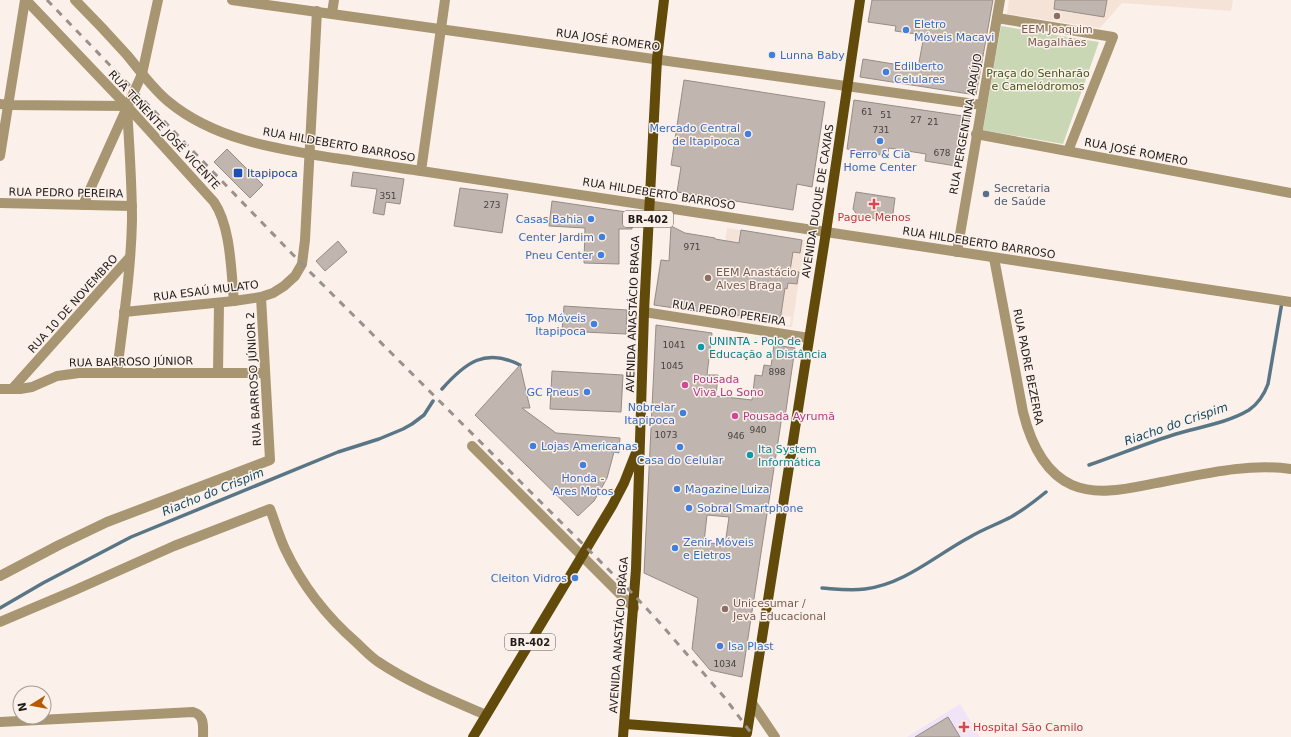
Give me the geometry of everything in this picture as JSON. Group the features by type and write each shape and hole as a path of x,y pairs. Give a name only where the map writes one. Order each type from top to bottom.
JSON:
{"main road":[{"name":"AVENIDA ANASTÁCIO BRAGA","path":"624,737 634,608 649,205 657,59 664,0"},
{"name":"AVENIDA DUQUE DE CAXIAS","path":"747,735 826,232 860,0"},
{"name":"AVENIDA ANASTÁCIO BRAGA","path":"584,552 624,484 640,438"},
{"name":"BR-402","path":"473,737 584,552"},
{"path":"625,724 747,735"}],"street":[{"path":"0,156 4,104 26,0"},
{"name":"RUA TENENTE JOSÉ VICENTE","path":"26,0 127,106 208,194 218,208 222,216 226,233 234,301"},
{"name":"RUA HILDEBERTO BARROSO","path":"75,0 112,38 154,88 175,107 213,128 251,142 310,154 1291,302"},
{"path":"83,205 142,74 158,0"},
{"name":"RUA JOSÉ ROMERO","path":"232,0 441,28 982,105"},
{"path":"332,13 334,0"},
{"path":"421,171 445,0"},
{"name":"RUA PERGENTINA ARAÚJO","path":"956,252 1000,0"},
{"path":"310,154 317,11"},
{"path":"997,18 1113,37 1068,151"},
{"path":"4,104 127,106"},
{"name":"RUA 10 DE NOVEMBRO","path":"12,389 130,257 132,206 127,106"},
{"name":"RUA JOSÉ ROMERO","path":"976,134 1291,193"},
{"name":"RUA ESAÚ MULATO","path":"124,312 219,303 261,297 273,293 284,286 295,276 302,264 305,240 310,154"},
{"name":"RUA PEDRO PEREIRA","path":"0,203 132,206"},
{"path":"117,372 130,257"},
{"name":"RUA PADRE BEZERRA","path":"994,258 1023,412 1031,439 1044,462 1058,476 1072,485 1099,491 1129,488 1236,469 1273,467 1291,469"},
{"name":"RUA BARROSO JÚNIOR 2","path":"0,576 59,545 108,522 270,460 261,297"},
{"path":"218,373 219,303"},
{"name":"RUA PEDRO PEREIRA","path":"644,312 809,338"},
{"name":"RUA BARROSO JÚNIOR","path":"0,389 32,387 51,378 69,374 117,372 265,373"},
{"path":"472,446 584,552 634,608"},
{"path":"0,622 174,546 270,509 285,548 301,577 320,605 346,633 376,660 408,680 486,715"},
{"path":"752,703 775,737"},
{"path":"0,722 190,712 199,714 203,721 203,737"}],"shaded area":[{"name":"EEM Joaquim Magalhães","path":"1009,0 1055,0 1054,9 1073,13 1076,0 1088,0 1085,14 1103,17 1107,0 1233,0 1231,11 1122,3 1100,28 1007,14"},
{"path":"727,228 805,240 792,327 653,305 660,259 721,268","holes":["741,231 802,240 800,253 790,251 790,271 799,273 797,284 788,283 787,289 785,288 781,316 791,317 790,325 779,324 780,321 704,310 739,243","661,260 708,267 654,305"]},
{"name":"Hospital São Camilo","path":"960,704 980,737 960,737 948,717 915,737 907,737"}],"green space":[{"name":"Praça do Senharão e Camelódromos","path":"1001,26 1099,42 1063,144 983,130"}],"building":[{"path":"872,0 993,0 976,95 860,77 863,59 918,68 924,35 895,31 896,26 868,22"},
{"path":"1055,0 1107,0 1104,17 1054,9"},
{"name":"Mercado Central de Itapipoca","path":"684,80 825,102 812,187 797,184 793,210 677,192 681,167 671,165"},
{"path":"854,100 970,117 966,138 960,137 956,166 925,161 926,154 889,148 887,156 847,149"},
{"name":"Itapipoca","path":"227,149 263,185 250,198 214,162"},
{"path":"353,172 404,179 400,204 386,202 384,215 373,213 377,189 351,186"},
{"path":"460,188 508,194 502,233 454,226"},
{"name":"Pague Menos","path":"856,192 895,198 892,221 858,216 853,209"},
{"path":"552,201 633,213 632,229 619,229 619,264 584,263 585,228 549,226"},
{"path":"671,226 685,233 739,243 741,230 802,240 800,253 793,252 790,271 799,272 797,284 788,283 787,289 785,288 780,321 654,305 661,260 669,261"},
{"path":"338,241 347,252 325,271 316,261"},
{"name":"Top Móveis Itapipoca","path":"564,306 627,310 626,334 562,331"},
{"path":"656,325 712,333 707,375 718,375 716,396 752,400 755,375 762,376 764,365 771,366 774,345 795,348 785,417 782,416 742,677 710,670 692,649 698,598 644,573","holes":["707,515 729,517 725,545 704,542"]},
{"name":"Lojas Americanas","path":"520,365 530,408 522,408 556,433 620,438 619,453 614,452 607,478 594,501 578,516 475,415"},
{"name":"GC Pneus","path":"552,371 623,375 621,412 550,409"},
{"path":"948,717 960,737 915,737"}],"waterway":[{"name":"Riacho do Crispim","path":"1089,465 1176,434 1232,418 1256,405 1265,392 1268,384 1282,302"},
{"name":"Riacho do Crispim","path":"442,389 459,372 476,360 496,358 508,360 520,365"},
{"name":"Riacho do Crispim","path":"0,608 43,583 131,537 338,452 379,439 403,429 424,415 433,401"},
{"name":"Riacho do Crispim","path":"822,588 859,590 880,586 894,581 920,568 975,534 1011,517 1046,492"}],"railway":[{"path":"47,0 302,264 635,596 725,698 754,737"}],"place":[{"name":"EEM Joaquim Magalhães","path":"1057,16"},
{"name":"Eletro Móveis Macavi","path":"906,30"},
{"name":"Lunna Baby","path":"772,55"},
{"name":"Edilberto Celulares","path":"886,72"},
{"name":"Mercado Central de Itapipoca","path":"748,134"},
{"name":"Ferro & Cia Home Center","path":"880,141"},
{"name":"Itapipoca","path":"238,173"},
{"name":"Secretaria de Saúde","path":"986,194"},
{"name":"Pague Menos","path":"874,204"},
{"name":"Casas Bahia","path":"591,219"},
{"name":"Center Jardim","path":"602,237"},
{"name":"Pneu Center","path":"601,255"},
{"name":"EEM Anastácio Alves Braga","path":"708,278"},
{"name":"Top Móveis Itapipoca","path":"594,324"},
{"name":"UNINTA - Polo de Educação a Distância","path":"701,347"},
{"name":"Pousada Viva Lo Sono","path":"685,385"},
{"name":"GC Pneus","path":"587,392"},
{"name":"Nobrelar Itapipoca","path":"683,413"},
{"name":"Pousada Ayrumã","path":"735,416"},
{"name":"Lojas Americanas","path":"533,446"},
{"name":"Casa do Celular","path":"680,447"},
{"name":"Ita System Informática","path":"750,455"},
{"name":"Honda - Ares Motos","path":"583,465"},
{"name":"Magazine Luiza","path":"677,489"},
{"name":"Sobral Smartphone","path":"689,508"},
{"name":"Zenir Móveis e Eletros","path":"675,548"},
{"name":"Cleiton Vidros","path":"575,578"},
{"name":"Unicesumar / Jeva Educacional","path":"725,609"},
{"name":"Isa Plast","path":"720,646"},
{"name":"Hospital São Camilo","path":"964,727"}]}
